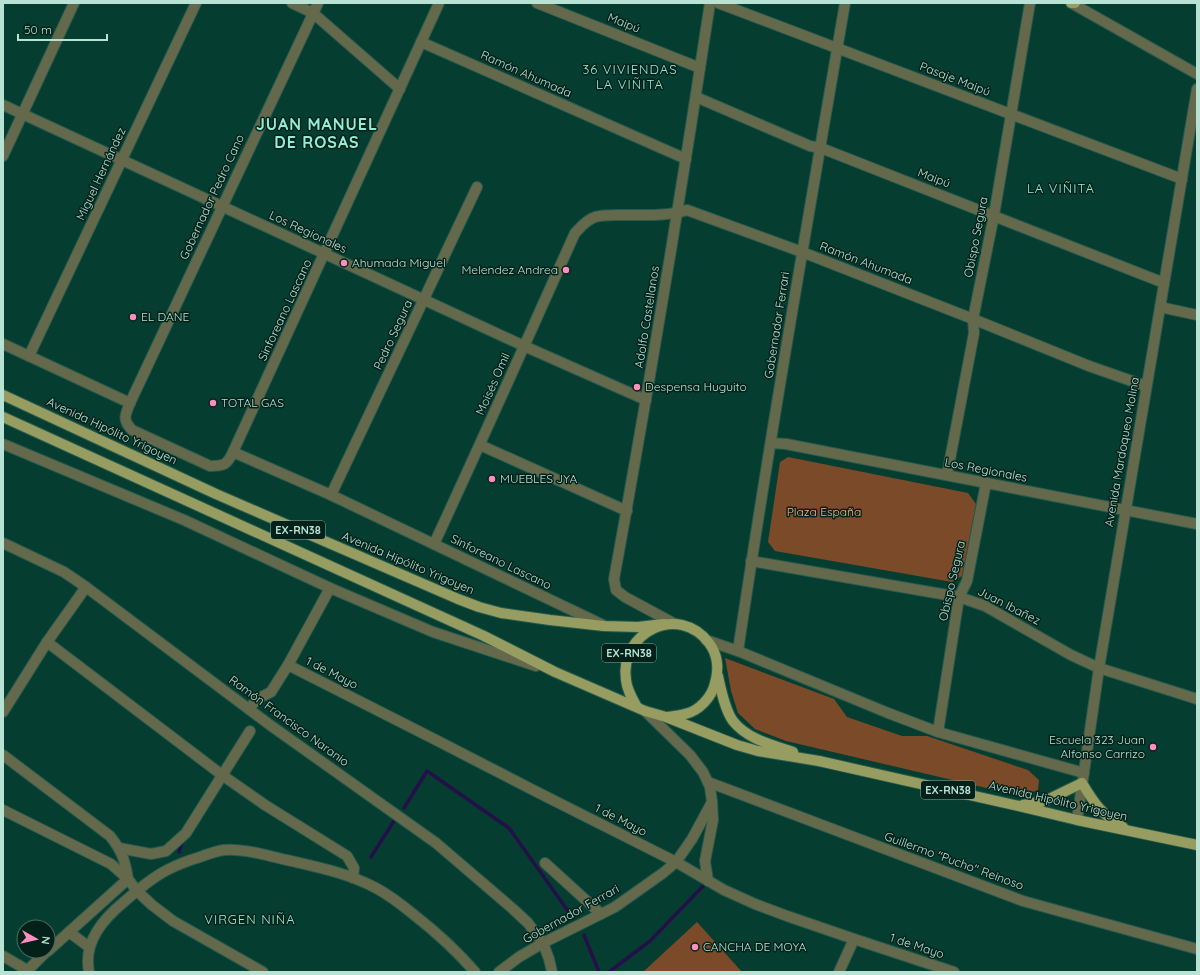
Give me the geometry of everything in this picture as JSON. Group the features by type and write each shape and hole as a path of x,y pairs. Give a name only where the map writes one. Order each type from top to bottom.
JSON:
{"main road":[{"name":"Avenida Hipólito Yrigoyen","path":"3,396 216,494 479,607 501,613 604,626 638,627 664,624"},
{"name":"EX-RN38","path":"3,418 484,636 555,672 641,709 666,717 686,714 698,708 708,699 714,688 718,675 717,660 711,646 700,634 684,626 664,624 650,629 639,638 630,650 626,664 626,679 629,693 641,709"},
{"name":"Avenida Hipólito Yrigoyen","path":"718,675 723,698 732,720 744,732 761,741 819,761"},
{"name":"Avenida Hipólito Yrigoyen","path":"666,717 737,745 758,751 819,761 1077,820 1197,845"},
{"path":"1019,806 1045,801 1083,778 1095,804 1111,820 1132,831"}],"street":[{"path":"3,156 74,3"},
{"name":"Miguel Hernández","path":"29,356 196,3"},
{"path":"292,3 313,13 400,89"},
{"name":"Gobernador Pedro Cano","path":"130,403 318,3"},
{"name":"Sinforeano Lascano","path":"130,403 125,415 126,423 132,430 210,466 221,466 228,462 234,452 439,3"},
{"name":"Maipú","path":"537,3 700,68"},
{"name":"Adolfo Castellanos","path":"676,624 625,597 616,590 614,579 646,400 710,3"},
{"name":"Pasaje Maipú","path":"718,3 1182,179"},
{"name":"Gobernador Ferrari","path":"738,651 751,561 802,252 845,3"},
{"name":"Obispo Segura","path":"947,475 974,334 973,319 994,215 1030,3"},
{"path":"1073,3 1197,74"},
{"name":"Ramón Ahumada","path":"421,42 686,159"},
{"name":"Avenida Mardoqueo Molina","path":"1077,820 1099,668 1197,90"},
{"name":"Maipú","path":"696,97 810,146 820,148 1164,282"},
{"name":"Los Regionales","path":"3,105 524,346 646,400"},
{"name":"Pedro Segura","path":"331,495 477,187"},
{"name":"Ramón Ahumada","path":"575,233 585,222 595,217 608,215 660,215 688,210 802,252 1090,366 1146,386"},
{"name":"Moisés Omil","path":"434,544 575,233"},
{"path":"1160,307 1197,315"},
{"path":"3,344 130,403"},
{"path":"3,444 184,520 330,588 433,632 555,672"},
{"name":"Los Regionales","path":"771,444 786,444 1197,524"},
{"path":"480,445 627,511"},
{"name":"Sinforeano Lascano","path":"234,452 331,495 604,626"},
{"name":"Obispo Segura","path":"938,732 959,597 967,581 986,483"},
{"name":"Ramón Francisco Naranio","path":"3,543 64,572 86,587 270,725 436,843 528,923 543,943 552,972"},
{"name":"Juan Ibañez","path":"751,561 959,597 984,606 1071,656 1099,668 1197,698"},
{"path":"4,707 86,587"},
{"path":"249,709 257,699 271,692 288,665 330,588"},
{"path":"706,640 738,651 938,732 1083,778"},
{"path":"47,642 222,776 265,805 347,856 354,868 353,878"},
{"name":"1 de Mayo","path":"288,665 676,862 724,890 755,904 854,940 954,972"},
{"path":"641,709 690,755 703,772 710,787 713,820 705,861 708,881"},
{"path":"119,848 151,854 166,851 186,833 250,731"},
{"path":"3,755 110,836 119,848 125,862 128,879"},
{"name":"Guillermo \"Pucho\" Reinoso","path":"708,782 1023,901 1197,949"},
{"name":"Gobernador Ferrari","path":"499,972 519,957 543,943 615,907 663,873 676,862 692,839 712,802"},
{"path":"3,810 111,864 128,879 137,891 152,905 173,921 263,972"},
{"path":"89,972 87,962 89,947 98,928 111,912 152,879 169,869 211,853 224,850 242,851 337,872 377,888 402,905 433,930 463,957 476,972"},
{"path":"545,863 601,914"},
{"path":"56,943 128,879"},
{"path":"68,932 89,947"},
{"path":"839,972 854,940"},
{"path":"3,956 27,971 40,959"}],"green space":[{"name":"Plaza España","path":"788,457 968,493 976,504 962,576 952,582 775,551 768,542 780,462"},
{"path":"725,658 834,699 847,717 902,736 927,736 1028,770 1039,780 1038,790 1023,795 995,790 786,741 755,729 738,713 731,691"},
{"name":"CANCHA DE MOYA","path":"697,922 742,972 643,972"}],"waterway":[{"path":"404,808 427,771 509,828 573,918"},
{"path":"371,857 394,821"},
{"path":"179,852 183,839"},
{"path":"609,972 650,941 708,881"},
{"path":"584,935 599,972"}],"place":[{"name":"Ahumada Miguel","path":"344,263"},
{"name":"Melendez Andrea","path":"566,270"},
{"name":"EL DANE","path":"133,317"},
{"name":"Despensa Huguito","path":"637,387"},
{"name":"TOTAL GAS","path":"213,403"},
{"name":"MUEBLES JYA","path":"492,479"},
{"name":"Escuela 323 Juan Alfonso Carrizo","path":"1153,747"},
{"name":"CANCHA DE MOYA","path":"695,947"}],"district":[{"name":"36 VIVIENDAS LA VIÑITA","path":"630,76"},
{"name":"JUAN MANUEL DE ROSAS","path":"317,133"},
{"name":"LA VIÑITA","path":"1061,188"},
{"name":"VIRGEN NIÑA","path":"250,919"}]}
